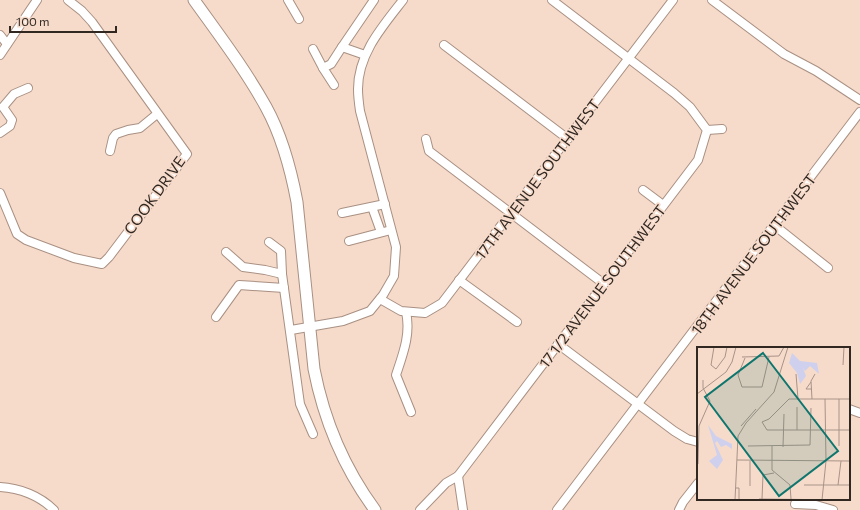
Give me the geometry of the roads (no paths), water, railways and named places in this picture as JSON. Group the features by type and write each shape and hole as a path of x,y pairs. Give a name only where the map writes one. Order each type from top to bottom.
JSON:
{"main road":[{"path":"194,0 243,69 266,108 280,140 292,175 297,202 314,369 318,389 325,413 344,462 375,510"}],"street":[{"path":"0,55 37,0"},
{"name":"COOK DRIVE","path":"0,193 17,234 26,240 74,258 102,264 109,257 187,154 92,22 82,10 68,0"},
{"path":"288,0 299,19"},
{"path":"323,68 331,64 374,0"},
{"path":"552,0 674,93 690,107 706,130 722,129"},
{"name":"17TH AVENUE SOUTHWEST","path":"380,299 401,311 425,314 442,303 673,0"},
{"path":"712,0 784,54 816,71 860,100"},
{"path":"290,330 343,321 370,311 380,299 394,276 396,247 360,111 358,89 359,78 365,55 374,38 400,1"},
{"path":"0,35 7,44"},
{"path":"444,45 568,138"},
{"path":"342,47 365,55"},
{"path":"313,49 334,85"},
{"path":"0,133 10,126 12,120 3,108 14,94 28,88"},
{"name":"18TH AVENUE SOUTHWEST","path":"558,510 860,112"},
{"path":"110,151 113,138 116,134 140,128 157,114"},
{"name":"17 1/2 AVENUE SOUTHWEST","path":"420,510 446,483 458,476 698,160 706,130"},
{"path":"426,139 430,151 604,284"},
{"path":"643,190 663,205"},
{"path":"342,213 385,204"},
{"path":"372,207 381,232"},
{"path":"774,226 828,268"},
{"path":"349,241 391,230"},
{"path":"269,242 281,250 282,274 300,404 313,434"},
{"path":"226,252 243,267 282,274"},
{"path":"459,280 516,322"},
{"path":"216,316 239,285 284,288"},
{"path":"406,312 408,322 405,347 396,375 411,412"},
{"path":"558,344 674,431 687,439 697,442"},
{"path":"850,409 860,413"},
{"path":"458,476 463,510"},
{"path":"679,510 683,502 697,484"},
{"path":"0,487 8,487 29,493 45,501 54,510"},
{"path":"795,504 816,505 832,510"}]}
